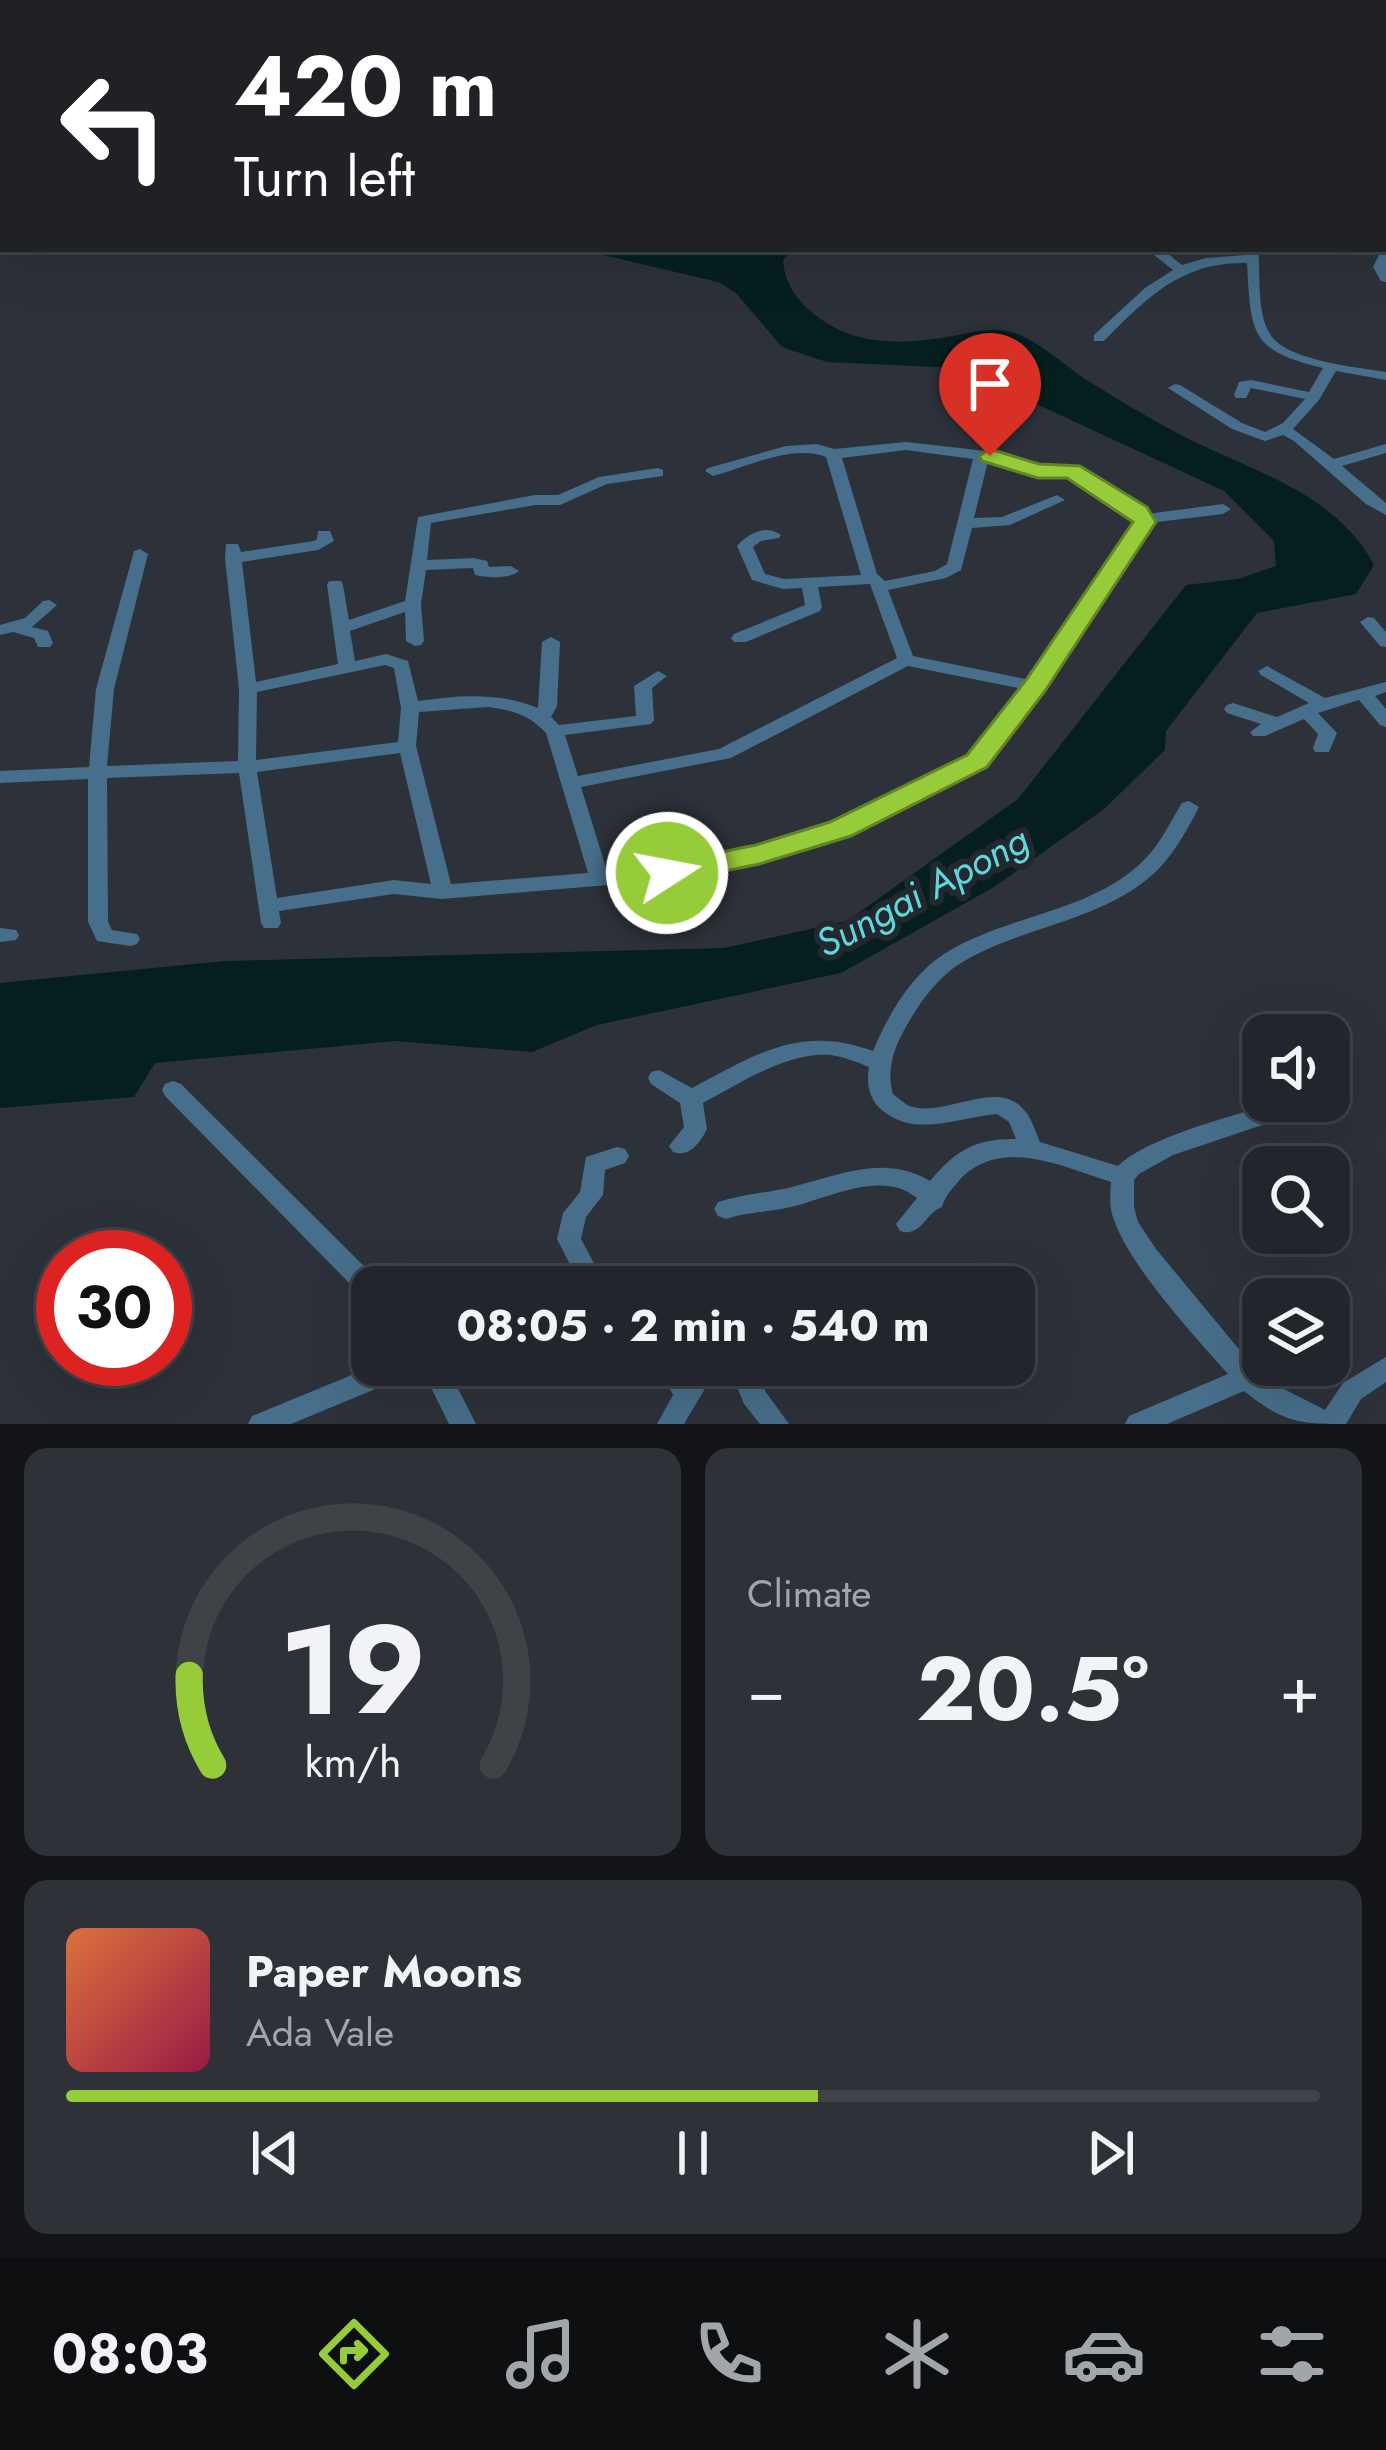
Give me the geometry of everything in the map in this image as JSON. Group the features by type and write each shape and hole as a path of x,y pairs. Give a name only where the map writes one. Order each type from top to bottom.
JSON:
{"street":[{"path":"1228,0 1260,0"},
{"path":"1158,252 1179,269"},
{"path":"1386,252 1379,267 1386,278"},
{"path":"1100,338 1141,295 1179,269 1252,254 1263,336 1288,354 1386,376"},
{"path":"1174,388 1256,436 1284,430 1314,397 1332,365"},
{"path":"1241,395 1244,385 1251,384 1314,397"},
{"path":"1284,430 1313,444 1336,472 1386,510"},
{"path":"713,471 786,450 818,448 833,454 906,446 1004,458 1038,471 1072,471 1144,519 1223,509"},
{"path":"1333,464 1386,448"},
{"path":"833,454 906,660"},
{"path":"773,535 757,536 745,546 758,577 783,584 876,582 949,572 967,523 972,482 981,457"},
{"path":"415,640 412,604 424,520 535,500 560,500 604,480 658,473"},
{"path":"967,523 1004,522 1057,500"},
{"path":"324,534 326,541 319,545 232,552 248,689 247,766 270,914 394,887 442,892 667,873 759,854 840,829 890,807 977,761 1035,686 1144,519"},
{"path":"130,939 104,936 98,922 101,772 104,691 129,614 140,554"},
{"path":"417,566 474,563 481,564 481,572 511,571"},
{"path":"740,638 814,607 809,583"},
{"path":"335,585 347,667"},
{"path":"344,628 412,604"},
{"path":"9,629 49,605"},
{"path":"1368,622 1386,642"},
{"path":"9,629 42,635 44,643"},
{"path":"551,642 548,724 572,783 599,878"},
{"path":"248,689 397,659 410,708 407,746 442,892"},
{"path":"572,783 724,754 906,660 1035,686"},
{"path":"1267,671 1314,707 1328,733 1322,748"},
{"path":"410,708 480,702 548,724 645,720 643,686 658,676"},
{"path":"1259,732 1314,707 1386,687"},
{"path":"1363,692 1386,721"},
{"path":"1233,710 1279,724"},
{"path":"0,777 247,766 407,746"},
{"path":"1032,1151 1018,1117 1001,1105 923,1116 895,1111 879,1092 878,1061 928,980 951,958 1081,909 1128,883 1165,854 1189,807"},
{"path":"691,1099 755,1066 818,1046 878,1061"},
{"path":"659,1078 691,1099 696,1129 681,1146"},
{"path":"173,1090 351,1269"},
{"path":"1242,1372 1131,1230 1123,1203 1124,1177 1131,1167 1165,1149 1245,1122"},
{"path":"908,1224 963,1160 990,1151 1032,1151 1124,1177"},
{"path":"585,1266 569,1239 575,1213 592,1195 594,1164 617,1156"},
{"path":"726,1209 758,1198 782,1198 881,1176 912,1180 934,1199"},
{"path":"1259,1386 1304,1415 1331,1424 1352,1391 1386,1369"},
{"path":"1138,1424 1242,1380"},
{"path":"261,1424 302,1416 363,1386"},
{"path":"444,1386 463,1424"},
{"path":"682,1386 687,1396"},
{"path":"670,1424 693,1386"},
{"path":"750,1386 776,1424"}],"water":[{"name":"Sungai Apong","path":"591,252 789,252 783,261 793,291 814,314 846,333 898,342 985,330 1017,334 1158,422 1297,490 1340,521 1374,565 1356,594 1257,613 1166,731 1165,750 1104,809 994,887 841,973 597,1025 532,1052 395,1041 155,1063 134,1097 0,1108 0,983 224,961 724,948 847,921 1018,799 1186,585 1238,579 1276,566 1274,541 1224,491 959,368 827,362 782,347 736,293 718,282"}],"route":[{"path":"667,873 789,847 840,829 907,800 977,761 1035,686 1144,522 1138,512 1072,471 1038,471 990,456"}]}
